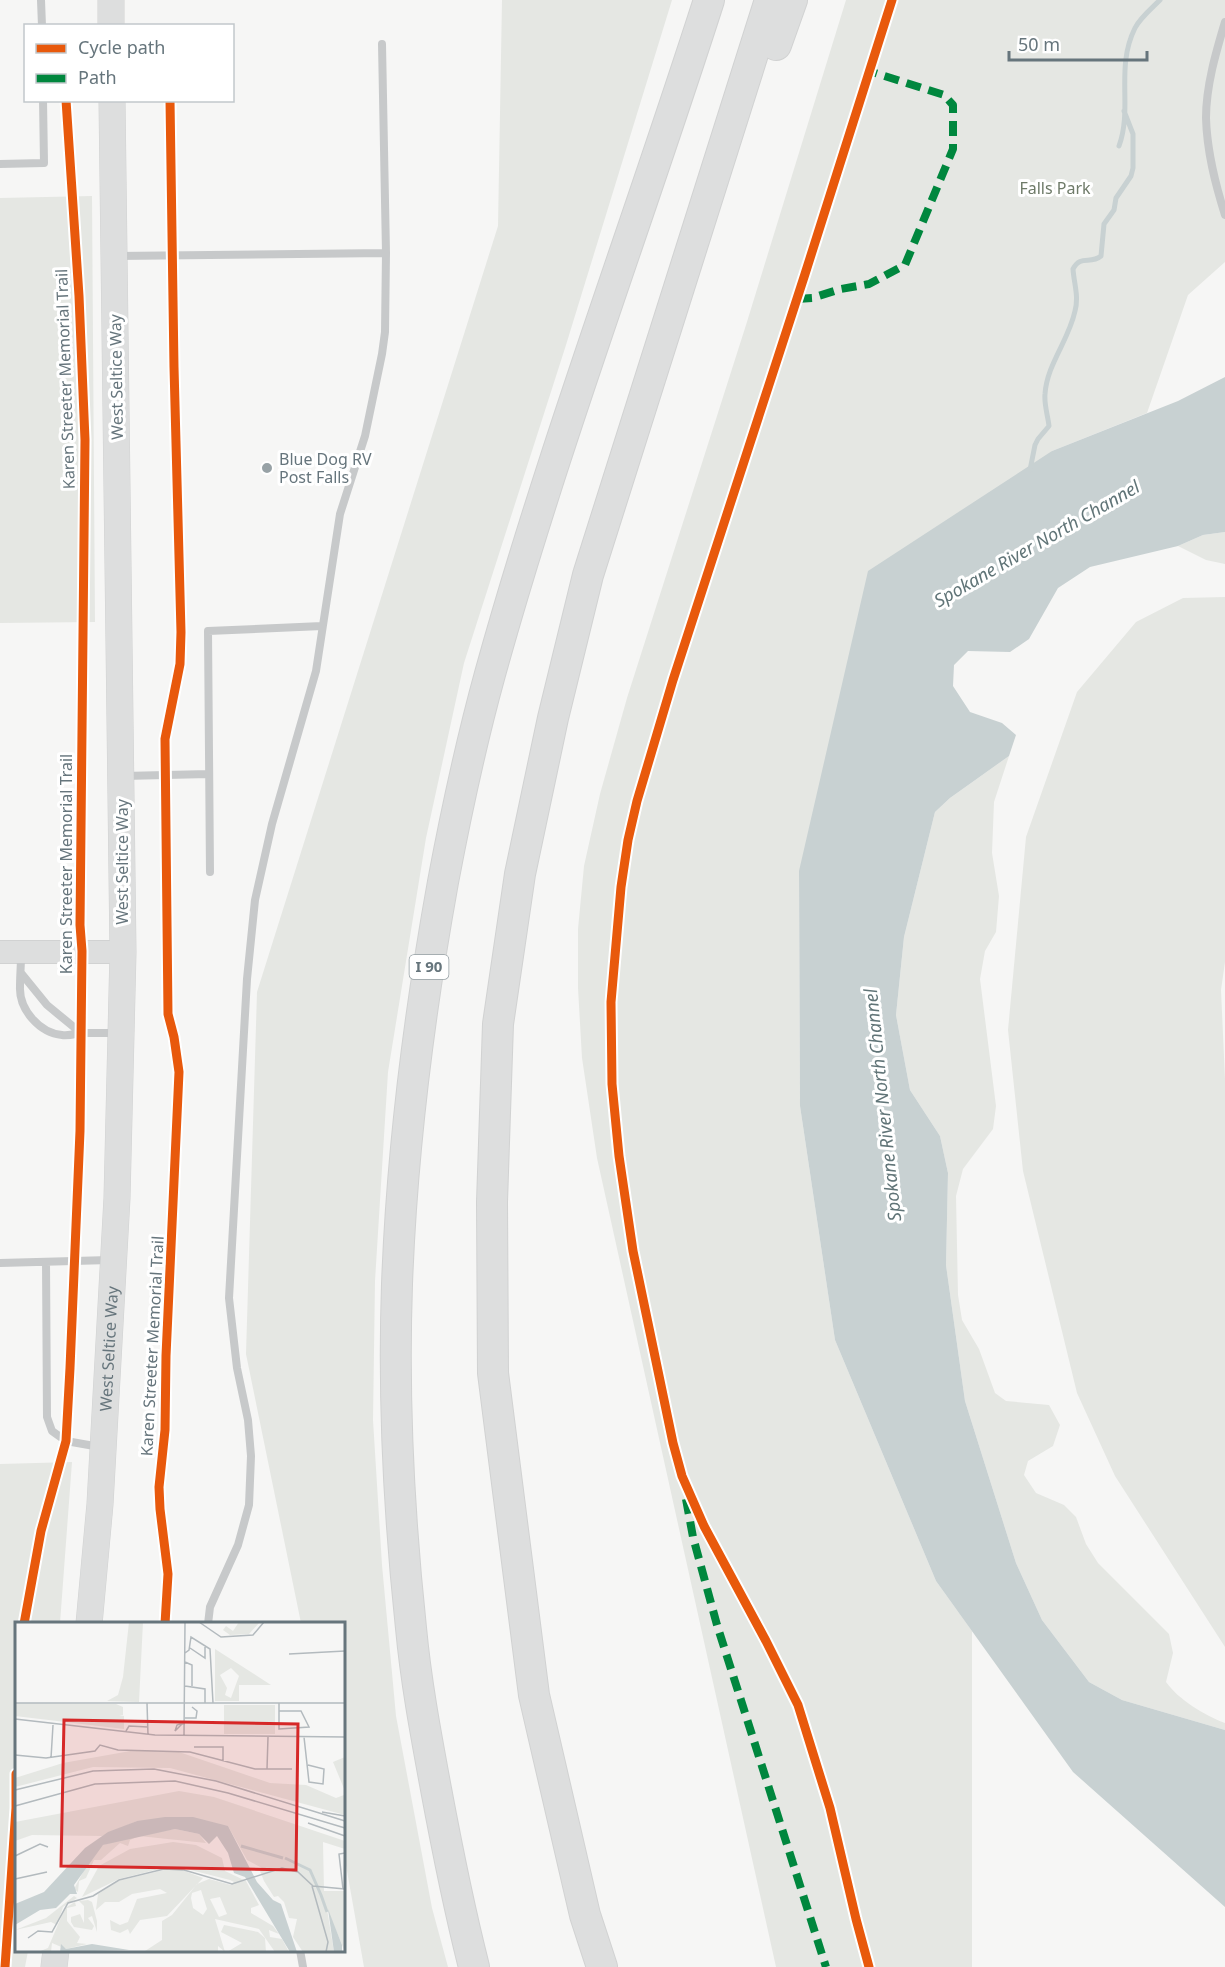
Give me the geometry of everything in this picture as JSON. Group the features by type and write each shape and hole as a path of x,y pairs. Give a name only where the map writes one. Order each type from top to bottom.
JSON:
{"highway":[{"path":"538,508 688,0"},
{"name":"I 90","path":"474,1967 454,1883 422,1714 411,1629 398,1459 397,1287 409,1112 419,1025 433,937 463,786 488,679 538,508 709,0"},
{"path":"602,1967 585,1915 534,1695 493,1373 492,1202 498,1024 520,874 553,718 588,575 770,0"},
{"path":"680,285 738,147 792,0"}],"main road":[{"path":"111,0 111,24"},
{"name":"West Seltice Way","path":"89,1622 100,1504 117,1198 123,952 112,102"},
{"path":"54,1967 56,1952"}],"street":[{"path":"14,959 123,952"}],"lane":[{"path":"41,0 42,24"},
{"path":"1225,22 1216,51 1206,116 1215,181 1225,215"},
{"path":"208,1622 210,1607 238,1545 249,1505 251,1456 248,1420 237,1368 229,1298 247,979 255,900 272,824 316,670 340,514 365,436 385,332 386,253 382,44"},
{"path":"0,164 44,163 43,102"},
{"path":"114,256 386,253"},
{"path":"210,872 208,631 322,626"},
{"path":"121,776 209,774"},
{"path":"14,959 24,1006 32,1020 50,1032 64,1035 120,1033"},
{"path":"14,959 47,1005 81,1033"},
{"path":"0,1263 113,1260"},
{"path":"46,1262 47,1417 52,1431 66,1441 103,1448"},
{"path":"300,1952 303,1967"}],"green space":[{"path":"502,0 672,0 566,345 464,663 426,838 388,1072 375,1281 373,1420 382,1565 396,1716 432,1908 448,1967 364,1967 345,1860 345,1622 301,1622 246,1354 257,992 498,226"},
{"name":"Falls Park","path":"846,0 1225,0 1225,262 1188,295 1147,413 1052,451 799,871 800,1106 835,1340 936,1581 972,1631 972,1967 776,1967 597,1158 582,1058 578,988 578,929 584,866 600,794 627,698 746,325"},
{"path":"92,196 95,622 0,623 0,198"},
{"path":"1225,532 1225,564 1206,560 1178,546 1203,535"},
{"path":"1225,597 1225,962 1221,990 1225,1079 1225,1647 1115,1476 1077,1393 1023,1171 1008,1030 1026,837 1077,692 1136,622 1183,598"},
{"path":"1009,756 994,802 992,853 999,896 996,932 985,951 980,979 996,1106 993,1129 963,1169 956,1196 958,1295 962,1320 979,1349 995,1393 1006,1401 1049,1405 1060,1425 1053,1446 1028,1461 1024,1475 1036,1493 1064,1505 1076,1517 1086,1544 1098,1563 1169,1634 1173,1653 1166,1682 1171,1689 1193,1706 1225,1723 1225,1730 1122,1700 1089,1682 1042,1620 1016,1563 965,1401 946,1265 948,1173 940,1136 910,1090 896,1015 904,937 935,812 950,798"},
{"path":"72,1462 60,1622 15,1622 15,1952 28,1952 25,1967 0,1967 0,1464"}],"water":[{"name":"Spokane River North Channel","path":"1225,377 1225,532 1203,535 1178,546 1090,567 1058,588 1029,639 1010,652 968,651 954,665 953,686 970,712 1002,723 1016,735 1009,756 950,798 935,812 904,937 896,1015 910,1090 940,1136 948,1173 946,1265 965,1401 1016,1563 1042,1620 1089,1682 1122,1700 1225,1730 1225,1907 1073,1772 936,1581 835,1340 800,1106 799,871 868,571 1052,451 1178,401"}],"waterway":[{"path":"1119,146 1125,117 1125,73 1129,43 1137,24 1160,0"},
{"path":"1030,470 1035,445 1049,426 1045,394 1050,372 1075,311 1073,269 1079,262 1097,259 1101,256 1104,224 1114,210 1116,198 1131,176 1133,134 1124,111"}],"marked path":[{"path":"797,299 812,298 841,289 869,284 905,265 953,149 953,105 944,95 869,71"},
{"path":"686,1499 693,1537 717,1625 826,1967"}],"cycle path":[{"path":"869,1967 830,1808 798,1705 704,1526 682,1476 673,1443 633,1251 619,1156 612,1084 611,1002 621,887 637,801 673,680 892,0"},
{"name":"Karen Streeter Memorial Trail","path":"24,1622 41,1531 66,1441 80,1131 85,440 79,296 66,102"},
{"name":"Karen Streeter Memorial Trail","path":"165,1622 168,1574 159,1487 165,1430 166,1356 179,1072 168,1014 165,739 180,664 181,632 170,102"},
{"path":"5,1967 15,1822"}],"place":[{"name":"Blue Dog RV Post Falls","path":"267,468"}]}
